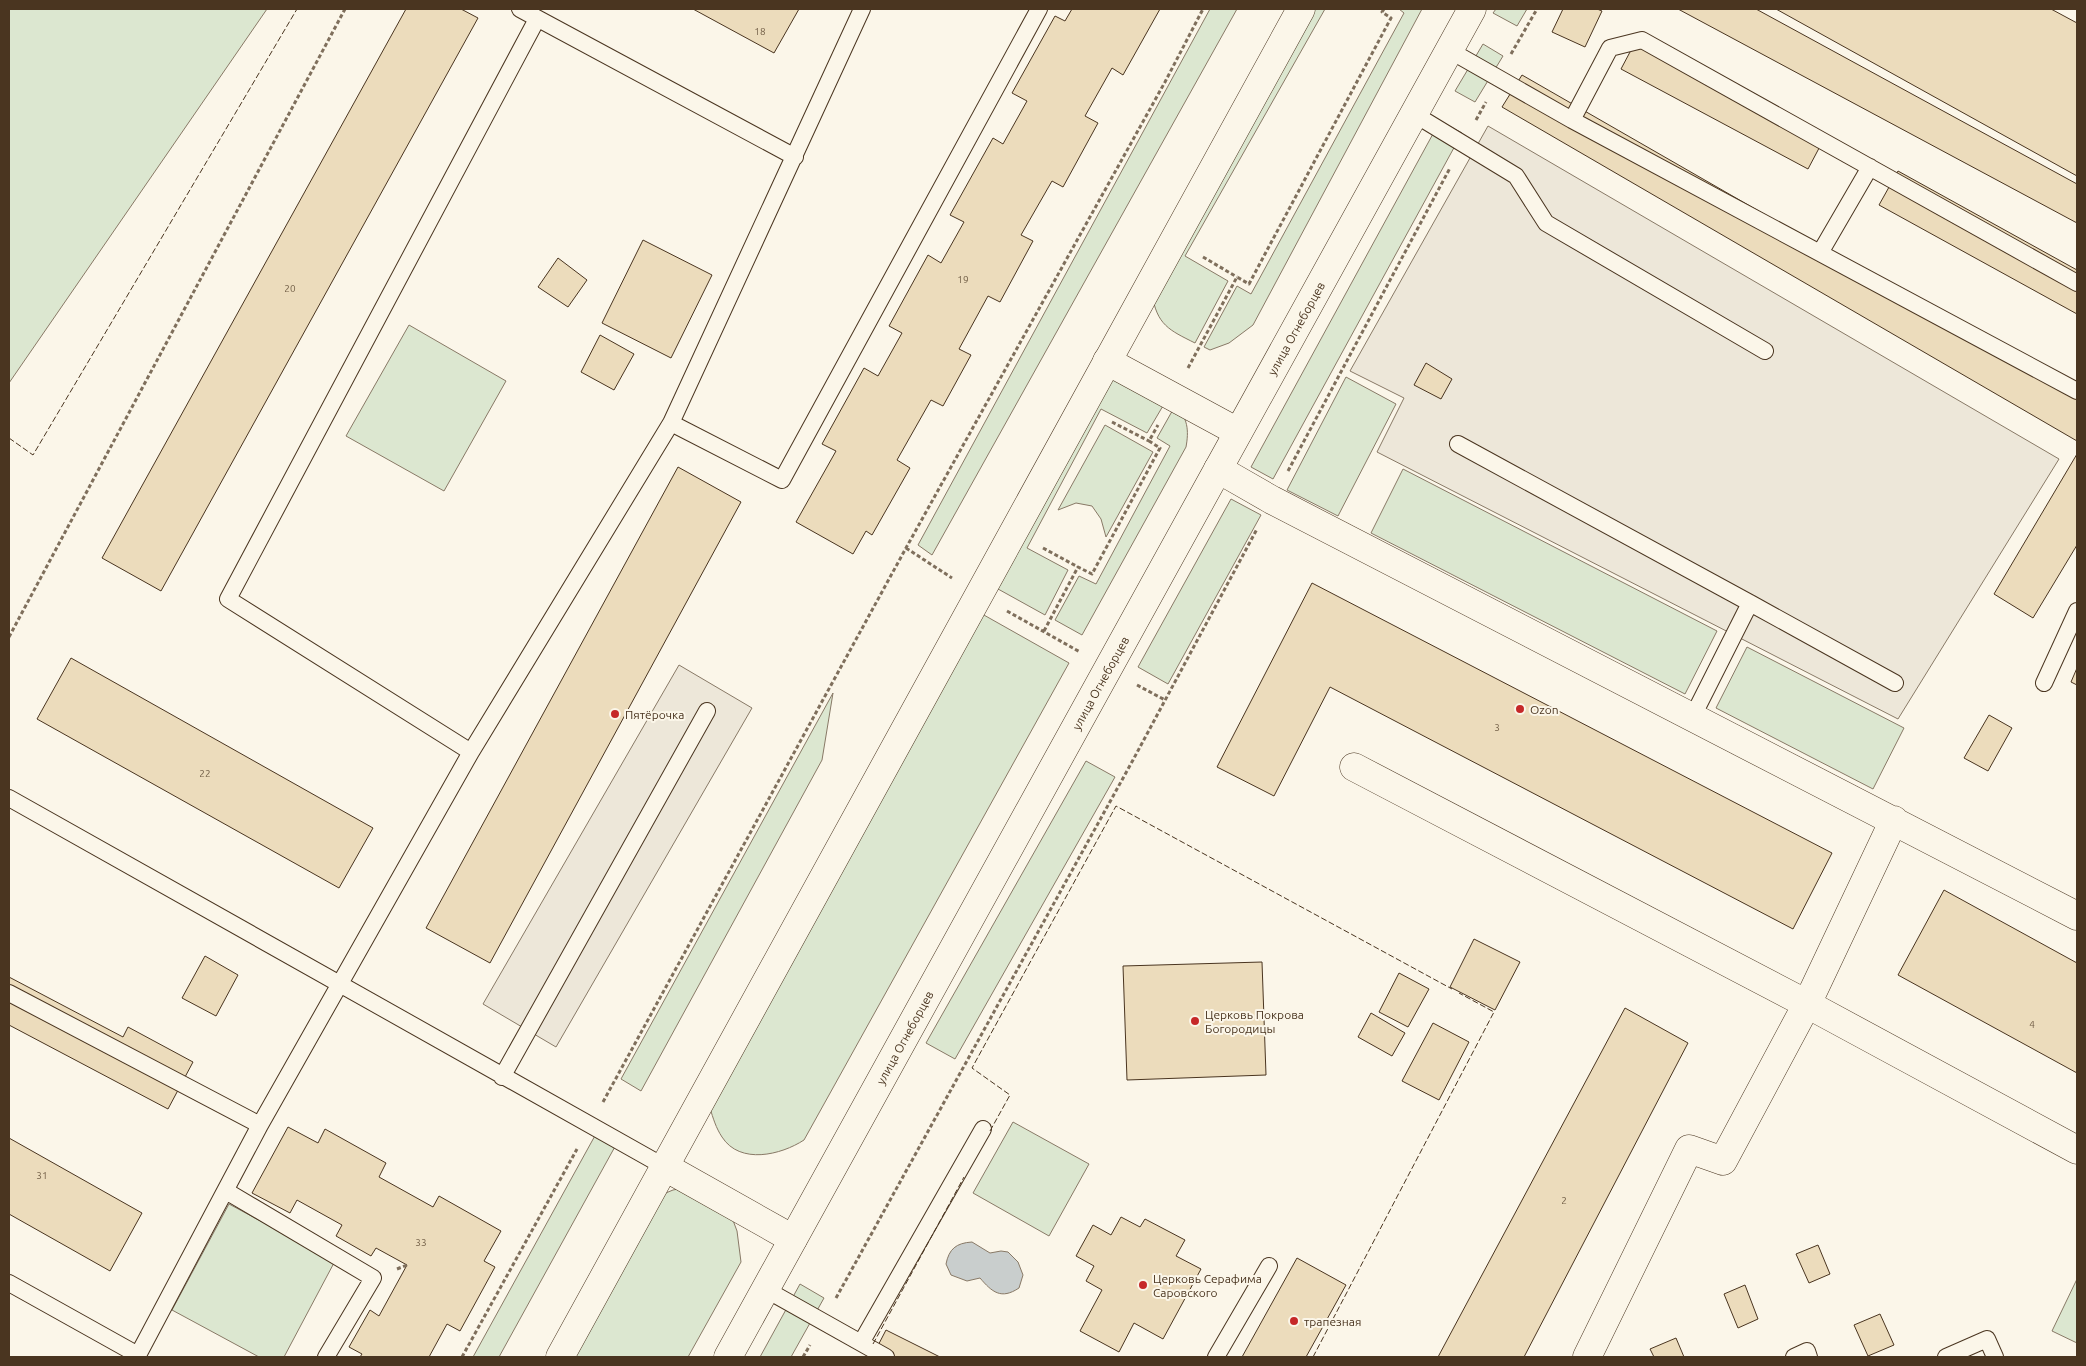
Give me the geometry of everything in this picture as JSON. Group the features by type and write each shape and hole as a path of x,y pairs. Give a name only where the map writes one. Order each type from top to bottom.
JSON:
{"main road":[{"path":"560,1357 1301,9"},
{"name":"улица Огнеборцев","path":"728,1357 1472,9"},
{"path":"1107,361 1238,432"},
{"path":"1218,469 1272,500 2077,916"},
{"path":"1354,767 1807,1004 2077,1150"},
{"path":"1587,1357 1689,1149 1723,1161 1807,1004 1894,820"},
{"path":"665,1167 793,1239"}],"lane":[{"path":"520,9 794,157"},
{"path":"9,1283 138,1356 260,1125 471,752 670,422 862,9"},
{"path":"670,422 782,480 1039,9"},
{"path":"471,752 228,599 537,19"},
{"path":"1572,120 1610,48 1642,40 2077,283"},
{"path":"1449,50 1572,120 2077,391"},
{"path":"1414,114 1516,176 1546,223 1765,351"},
{"path":"1820,253 1870,167"},
{"path":"1458,444 1895,682"},
{"path":"1693,716 1750,603"},
{"path":"2044,683 2077,611"},
{"path":"502,1076 707,711"},
{"path":"9,798 665,1167"},
{"path":"9,993 260,1125"},
{"path":"861,1343 983,1129"},
{"path":"226,1192 373,1278 326,1357"},
{"path":"1216,1357 1269,1266"},
{"path":"765,1289 886,1357"},
{"path":"1946,1357 1987,1338 1995,1357"},
{"path":"1794,1357 1807,1351 1809,1357"}],"path":[{"path":"9,637 346,9"},
{"path":"462,1357 906,548 1165,82 1203,9"},
{"path":"1044,631 1078,567 1092,574 1160,448 1149,441 1174,397 1199,346 1237,277 1248,284 1392,18 1383,10 1376,9"},
{"path":"803,1357 1165,700 1463,143 1537,9"},
{"path":"906,548 979,595 1165,700"}],"green space":[{"path":"9,9 267,9 9,383"},
{"path":"1210,9 1237,9 932,555 918,545"},
{"path":"1305,9 1325,9 1185,256 1228,281 1195,343 1171,330 1161,320 1152,294"},
{"path":"1399,9 1422,9 1253,325 1229,343 1210,350 1204,347 1237,286 1251,294 1404,13"},
{"path":"1496,9 1527,9 1517,26 1493,13"},
{"path":"1483,44 1503,56 1475,102 1455,91"},
{"path":"1440,121 1462,133 1273,479 1251,467"},
{"path":"409,325 506,381 444,491 346,436"},
{"path":"1112,377 1167,399 1147,433 1101,409 1027,548 1068,570 1045,615 989,584"},
{"path":"1346,377 1396,404 1338,516 1287,490"},
{"path":"1175,406 1185,420 1186,447 1082,635 1055,620 1079,576 1096,584 1170,446 1157,438"},
{"path":"1105,425 1153,452 1106,537 1101,519 1092,506 1076,503 1058,510"},
{"path":"1403,469 1717,631 1685,694 1371,533"},
{"path":"1231,499 1261,515 1168,684 1138,667"},
{"path":"975,610 1069,663 804,1140 773,1153 761,1155 739,1151 730,1146 722,1137 716,1127 710,1108"},
{"path":"1747,647 1904,728 1873,789 1716,708"},
{"path":"833,693 822,760 641,1091 621,1079"},
{"path":"1086,761 1115,777 955,1059 926,1043"},
{"path":"1013,1122 1089,1164 1049,1236 973,1193"},
{"path":"597,1132 617,1143 499,1357 473,1357"},
{"path":"689,1187 731,1215 737,1231 741,1262 688,1357 570,1357 661,1195 673,1190"},
{"path":"229,1204 335,1261 284,1357 259,1357 172,1310"},
{"path":"2077,1279 2077,1343 2052,1331"},
{"path":"800,1284 824,1298 791,1357 760,1357"}],"shaded area":[{"path":"1488,126 2059,459 1898,719 1377,452 1404,398 1350,371"},
{"path":"679,665 752,708 556,1047 483,1004"},
{"path":"972,1242 990,1253 1008,1252 1018,1262 1023,1275 1019,1288 1013,1292 1002,1294 997,1293 980,1278 967,1281 951,1275 946,1264 949,1254 958,1245"}],"building":[{"path":"406,9 461,9 478,18 161,591 102,558"},
{"path":"693,9 799,9 774,53"},
{"path":"1072,9 1160,9 1123,75 1112,68 1085,116 1098,123 1063,187 1052,181 1021,235 1033,241 1000,302 988,296 959,349 971,355 943,406 931,400 897,460 910,468 872,535 866,531 853,554 796,522 836,451 822,444 864,368 878,376 902,333 889,326 928,255 941,263 964,222 950,215 993,138 1003,144 1027,101 1012,93 1055,16 1065,21"},
{"path":"1563,9 1597,9 1602,11 1585,47 1552,32"},
{"path":"1678,9 1756,9 2077,184 2077,223"},
{"path":"1776,9 2051,9 2077,23 2077,176"},
{"path":"1639,35 1826,135 1808,169 1621,69"},
{"path":"1522,75 2077,394 2077,441 1502,107"},
{"path":"1898,171 2077,270 2077,314 1879,205"},
{"path":"643,240 712,275 671,358 602,323"},
{"path":"558,258 587,280 568,307 538,287"},
{"path":"600,335 634,354 614,390 581,372"},
{"path":"1426,363 1452,379 1441,399 1414,385"},
{"path":"2077,454 2077,545 2033,618 1994,594"},
{"path":"678,467 741,502 490,963 426,928"},
{"path":"1312,583 1832,853 1793,929 1330,687 1274,796 1217,767"},
{"path":"71,658 373,828 339,888 37,719"},
{"path":"2077,668 2077,685 2071,682"},
{"path":"1989,715 2012,728 1988,771 1964,758"},
{"path":"1944,890 2077,963 2077,1073 1898,975"},
{"path":"1474,939 1520,962 1495,1010 1450,987"},
{"path":"205,956 238,975 216,1016 182,998"},
{"name":"Церковь Покрова Богородицы","path":"1262,962 1266,1075 1127,1080 1123,966"},
{"path":"1399,973 1429,989 1408,1027 1379,1012"},
{"path":"9,977 123,1037 128,1027 193,1062 168,1109 9,1025"},
{"path":"1625,1008 1688,1043 1524,1357 1438,1357"},
{"path":"1371,1013 1405,1033 1392,1056 1358,1037"},
{"path":"1433,1023 1469,1042 1439,1100 1402,1081"},
{"path":"288,1127 318,1143 325,1129 386,1163 379,1177 433,1207 439,1196 501,1231 484,1261 495,1267 460,1331 447,1324 429,1357 360,1357 362,1354 349,1347 370,1310 379,1316 407,1265 376,1248 371,1256 336,1236 342,1225 297,1200 290,1213 252,1193"},
{"path":"9,1138 142,1213 110,1271 9,1214"},
{"name":"Церковь Серафима Саровского","path":"1121,1217 1140,1227 1145,1219 1185,1240 1176,1256 1201,1269 1163,1339 1134,1323 1119,1352 1080,1331 1102,1290 1086,1281 1094,1266 1076,1256 1093,1225 1111,1235"},
{"path":"1818,1245 1830,1274 1809,1283 1796,1254"},
{"name":"трапезная","path":"1297,1258 1346,1285 1306,1357 1242,1357"},
{"path":"1745,1285 1758,1319 1738,1328 1724,1294"},
{"path":"1880,1314 1894,1345 1868,1356 1854,1325"},
{"path":"886,1330 940,1357 872,1357"},
{"path":"1676,1338 1684,1357 1654,1357 1650,1349"}],"fence":[{"path":"9,438 33,455 297,9"},
{"path":"990,1131 1010,1095 972,1068 1116,806 1452,989"},
{"path":"1313,1357 1494,1012 1459,993"},
{"path":"873,1344 964,1177"}],"place":[{"name":"Ozon","path":"1520,709"},
{"name":"Пятёрочка","path":"615,714"},
{"name":"Церковь Покрова Богородицы","path":"1195,1021"},
{"name":"Церковь Серафима Саровского","path":"1143,1285"},
{"name":"трапезная","path":"1294,1321"}]}
